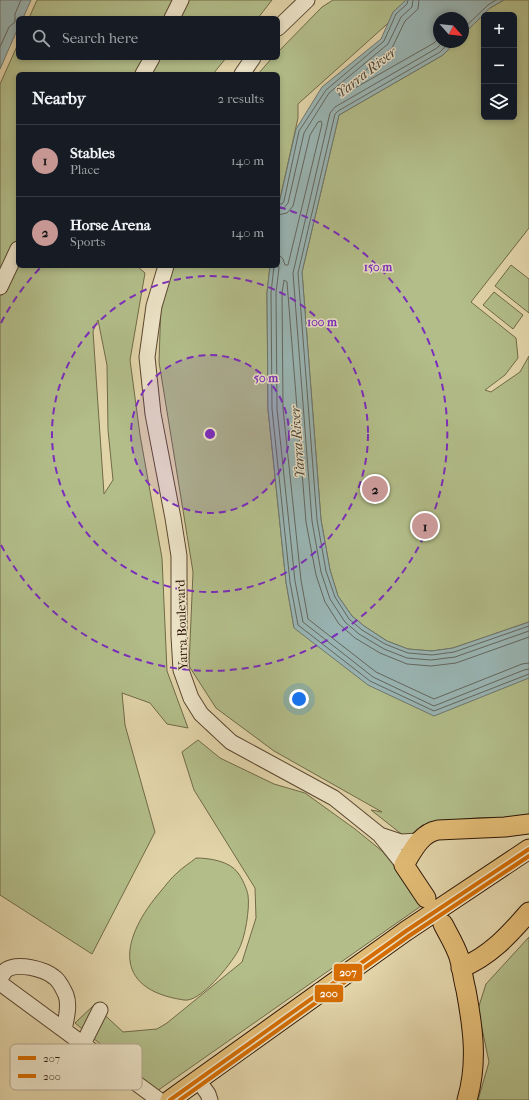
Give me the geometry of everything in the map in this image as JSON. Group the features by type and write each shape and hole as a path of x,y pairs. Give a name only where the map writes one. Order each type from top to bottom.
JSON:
{"main road":[{"path":"404,865 419,841 429,833 438,830 511,827 529,824"},
{"path":"170,1100 406,931 529,849"},
{"name":"Yarra Boulevard","path":"404,865 426,898"},
{"path":"461,968 478,960 494,949 529,912"},
{"path":"442,924 459,957 468,1001 474,1051 473,1080 467,1100"}],"street":[{"path":"173,16 181,0"},
{"path":"280,26 307,0"},
{"path":"144,72 151,60"},
{"path":"243,72 252,60"},
{"path":"0,287 16,253"},
{"name":"Yarra Boulevard","path":"165,268 154,306 147,357 153,414 179,556 179,636 181,670 191,698 202,714 231,742 334,798 380,835 404,865"},
{"path":"380,835 401,842 419,841"},
{"path":"64,1030 67,1010 66,997 60,984 54,977 42,970 30,967 16,967 4,972 64,1030 83,1044 100,1010"},
{"path":"198,1080 208,1094 210,1100"},
{"path":"142,1087 159,1100"}],"green space":[{"path":"37,0 272,0 260,16 30,16"},
{"path":"333,0 414,0 298,104 298,118 280,199 280,72 260,72 270,60 280,60 280,50 322,7"},
{"path":"504,0 529,0 529,228 471,302 516,338 518,358 505,375 485,390 491,392 520,372 529,356 529,622 453,648 432,651 408,649 387,641 352,616 338,596 330,570 321,520 302,272 339,115 443,55 450,48 469,48 469,29 481,17 481,120 517,120 517,12 486,12"},
{"path":"16,48 16,60 224,60 215,72 16,72 16,268 139,268 145,273 130,360 140,435 162,558 167,671 188,728 167,724 150,703 122,693 125,725 155,832 92,954 0,895 0,84","holes":["98,320 107,365 108,430 113,480 104,494 93,331"]},
{"path":"511,265 529,279 529,313 495,286"},
{"path":"173,268 270,268 267,293 268,409 286,582 294,627 529,678 529,818 456,820 416,835 404,836 371,810 382,812 274,751 216,708 189,666 193,572 159,362 161,302"},
{"path":"494,292 523,315 513,329 483,305"},
{"path":"198,740 220,758 274,784 305,793 355,829 382,851 395,867 421,906 157,1091 142,1079 142,1044 100,1044 75,1023 94,1005 123,1032 157,1029 167,1023 242,962 256,918 255,888 194,790 182,752"},
{"path":"196,858 219,861 234,869 238,873 247,890 248,908 241,946 234,957 222,973 206,989 191,999 184,1000 160,994 143,985 133,973 130,958 131,942 138,925 148,908 161,891 173,877"},
{"path":"529,937 529,1100 478,1100 489,1062 478,1009 486,984"}],"water":[{"path":"0,0 31,0 24,16 16,16 16,33 0,69"},
{"name":"Yarra River","path":"406,0 504,0 486,12 481,12 481,17 469,29 469,12 433,12 433,48 450,48 443,55 339,115 302,272 321,520 330,570 338,596 352,616 364,626 387,641 408,649 432,651 453,648 529,622 529,678 434,716 368,685 294,628 286,582 268,409 267,293 270,268 280,268 280,199 296,129 322,87 381,39 393,12"}],"transit line":[{"name":"207","path":"170,1100 406,931 529,849"},
{"name":"200","path":"180,1100 409,936 529,856"}],"place":[{"name":"Horse Arena","path":"375,489"},
{"name":"Stables","path":"425,526"}]}
